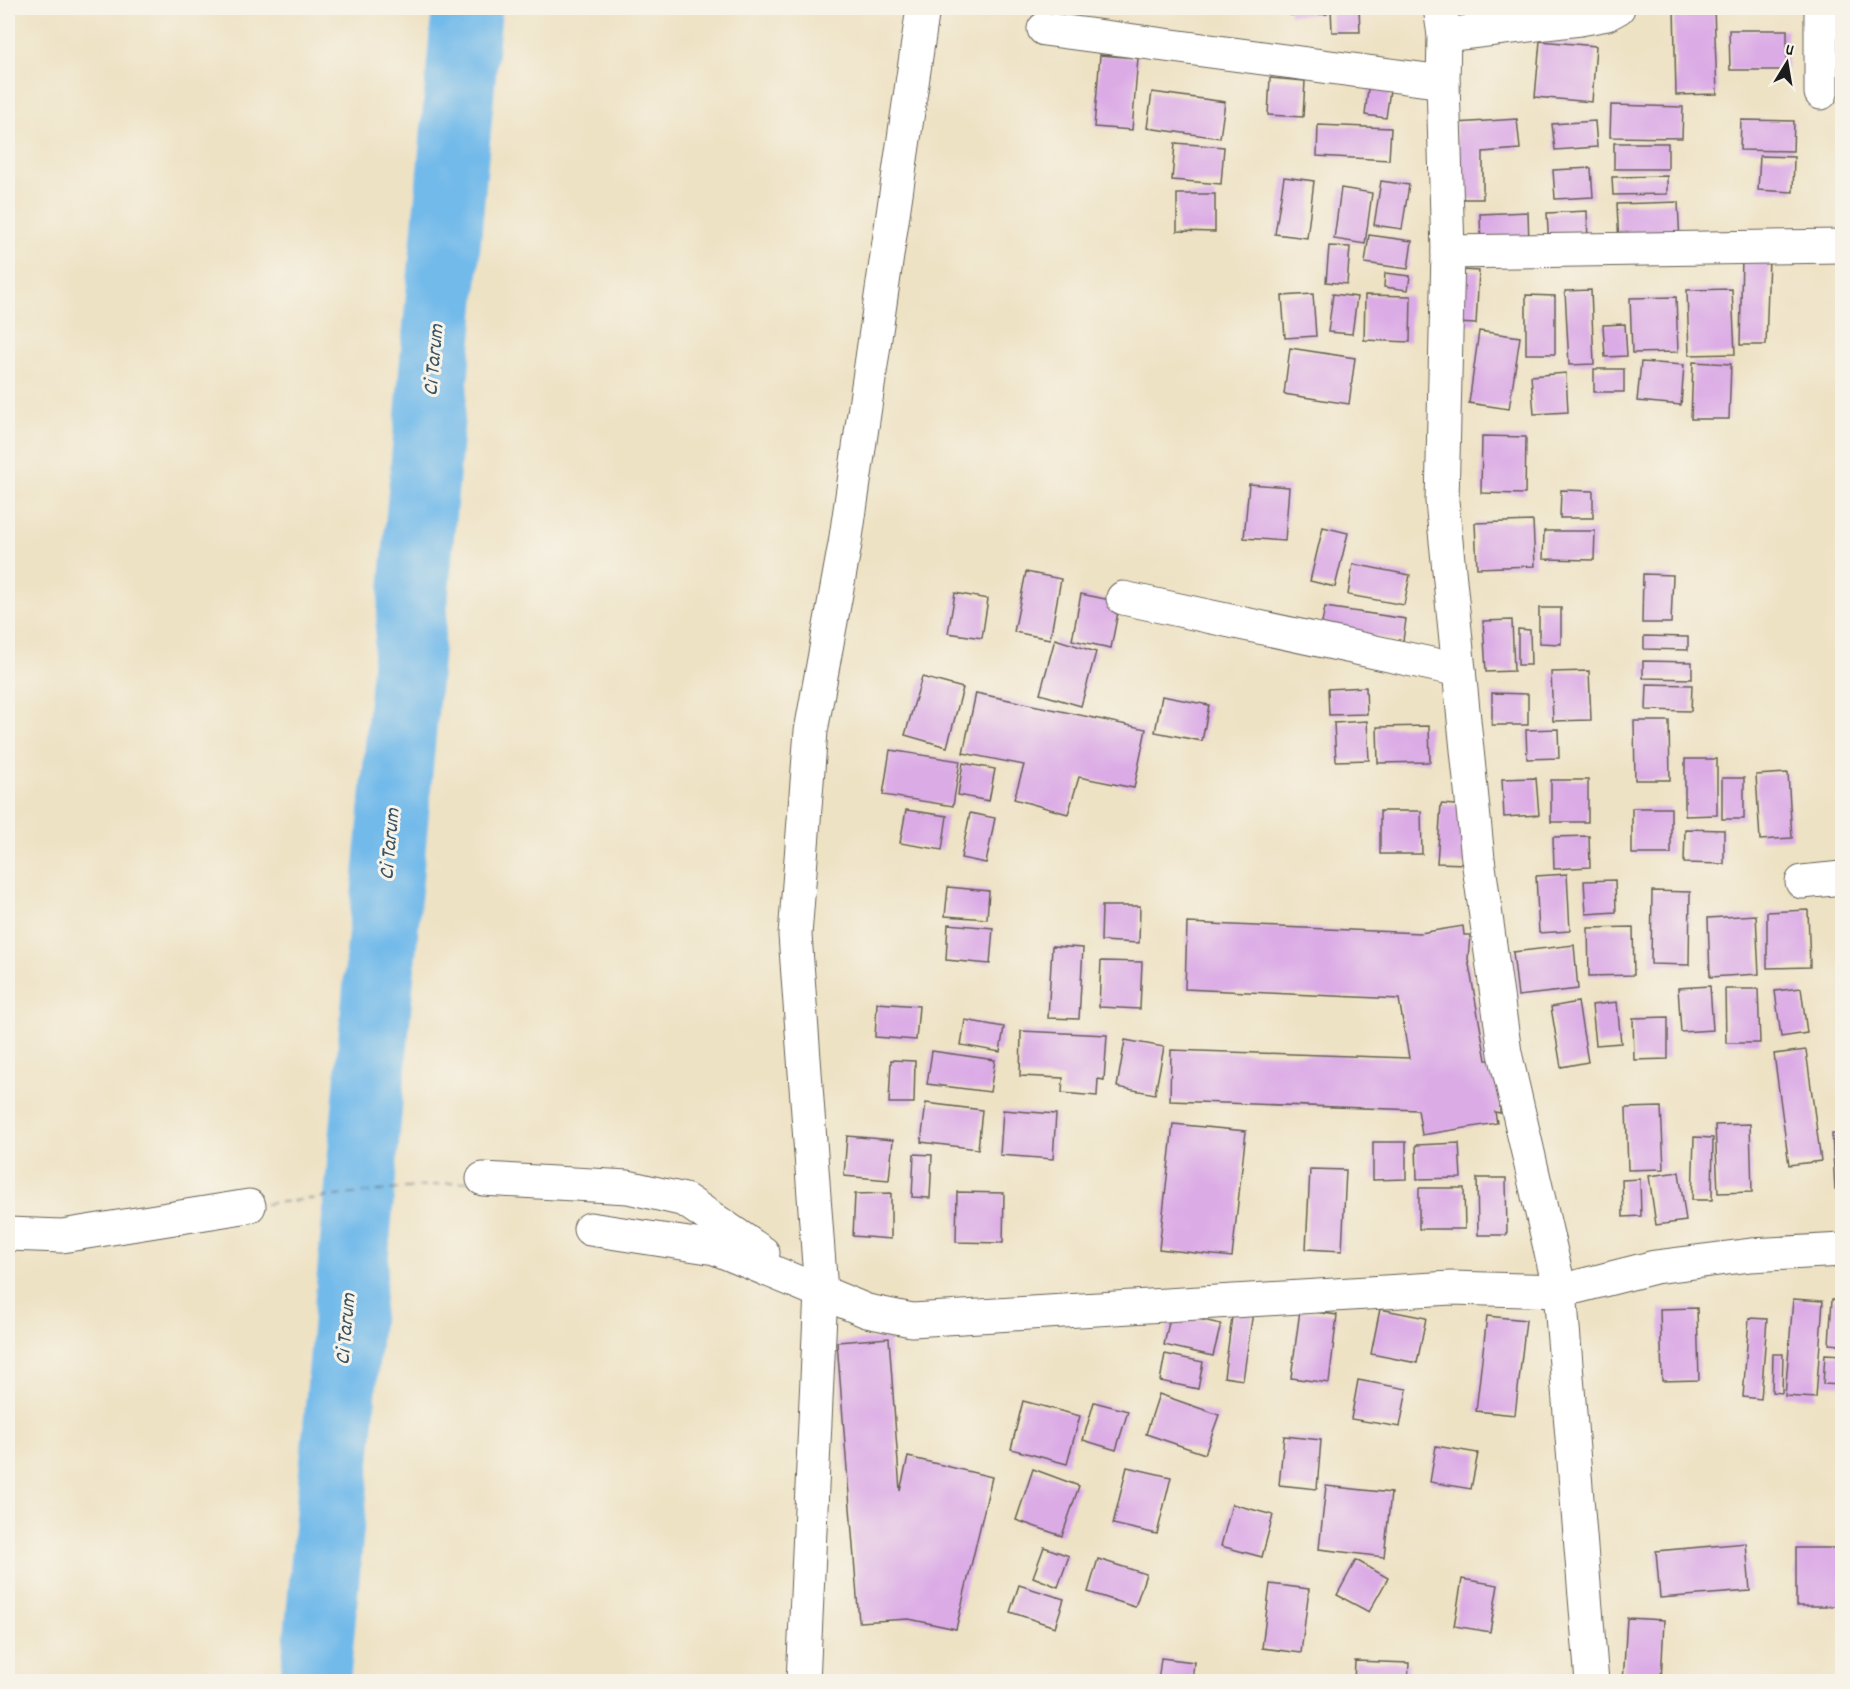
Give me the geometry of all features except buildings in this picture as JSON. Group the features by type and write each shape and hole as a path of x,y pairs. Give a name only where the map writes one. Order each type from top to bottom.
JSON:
{"street":[{"path":"803,1682 821,1292 796,924 812,731 845,544 923,8"},
{"path":"1592,1682 1560,1291 1505,1053 1478,859 1443,501 1448,252 1442,21 1580,20 1607,14 1618,8"},
{"path":"1821,8 1821,93"},
{"path":"1044,29 1443,82"},
{"path":"1448,252 1842,246"},
{"path":"1122,598 1459,670"},
{"path":"1802,882 1842,878"},
{"path":"483,1179 628,1188 685,1200 821,1292"},
{"path":"8,1234 62,1236 249,1206"},
{"path":"590,1229 715,1248 867,1311 912,1320 1440,1288 1560,1291 1655,1267 1751,1255 1842,1250"}],"waterway":[{"name":"Ci Tarum","path":"315,1682 467,8"}],"ferry route":[{"path":"265,1204 469,1181"}]}
